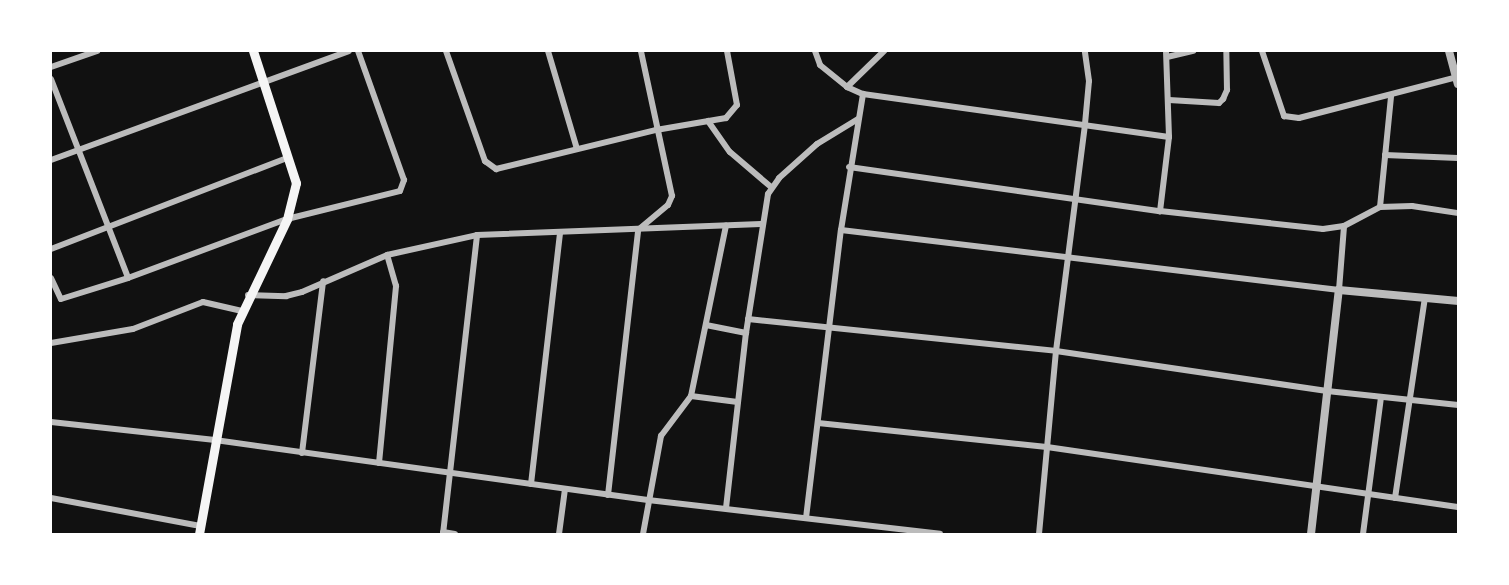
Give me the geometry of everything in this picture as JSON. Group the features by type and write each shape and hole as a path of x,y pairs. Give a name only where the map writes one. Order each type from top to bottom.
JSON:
{"main road":[{"path":"199,530 232,340 248,295 287,219 296,183 290,157 253,51"}],"street":[{"path":"51,67 97,51"},
{"path":"51,160 265,84 349,51"},
{"path":"51,278 61,299 128,278 287,219 400,191 404,180 358,51"},
{"path":"446,51 491,169 656,130 726,118 735,112 737,105 727,51"},
{"path":"548,51 578,149"},
{"path":"608,495 638,230 671,200 641,51"},
{"path":"815,51 820,65 847,87 863,94 1169,137"},
{"path":"847,87 884,51"},
{"path":"1039,534 1056,351 1085,124 1089,81 1085,51"},
{"path":"1160,211 1169,137 1167,54 1193,51"},
{"path":"1168,100 1219,103 1227,90 1226,51"},
{"path":"1262,51 1284,116 1299,118 1457,79 1449,51"},
{"path":"51,79 106,228 128,278"},
{"path":"806,518 827,328 849,167 863,94"},
{"path":"1380,207 1391,96"},
{"path":"726,508 761,224 771,187 817,144 858,119"},
{"path":"708,121 730,152 771,187"},
{"path":"1386,155 1458,158"},
{"path":"51,249 290,157"},
{"path":"849,167 1075,201 1323,229 1344,226 1380,207 1458,213"},
{"path":"248,295 286,296 387,255 477,235 761,224"},
{"path":"643,534 661,436 691,396 726,226"},
{"path":"1311,534 1339,290 1344,226"},
{"path":"841,230 1067,255 1339,290 1458,301"},
{"path":"531,484 560,233"},
{"path":"455,534 443,533 452,471 477,235"},
{"path":"379,463 396,286 387,255"},
{"path":"302,453 322,281"},
{"path":"1395,498 1425,298"},
{"path":"51,344 133,330 203,302 242,311"},
{"path":"748,318 1056,351 1328,391 1458,405"},
{"path":"706,325 746,333"},
{"path":"691,396 738,402"},
{"path":"1363,534 1381,396"},
{"path":"51,422 215,440 452,471 608,495 940,534"},
{"path":"818,423 1047,447 1458,507"},
{"path":"559,534 565,489"},
{"path":"51,498 199,530"},
{"path":"867,534 868,526"}]}
